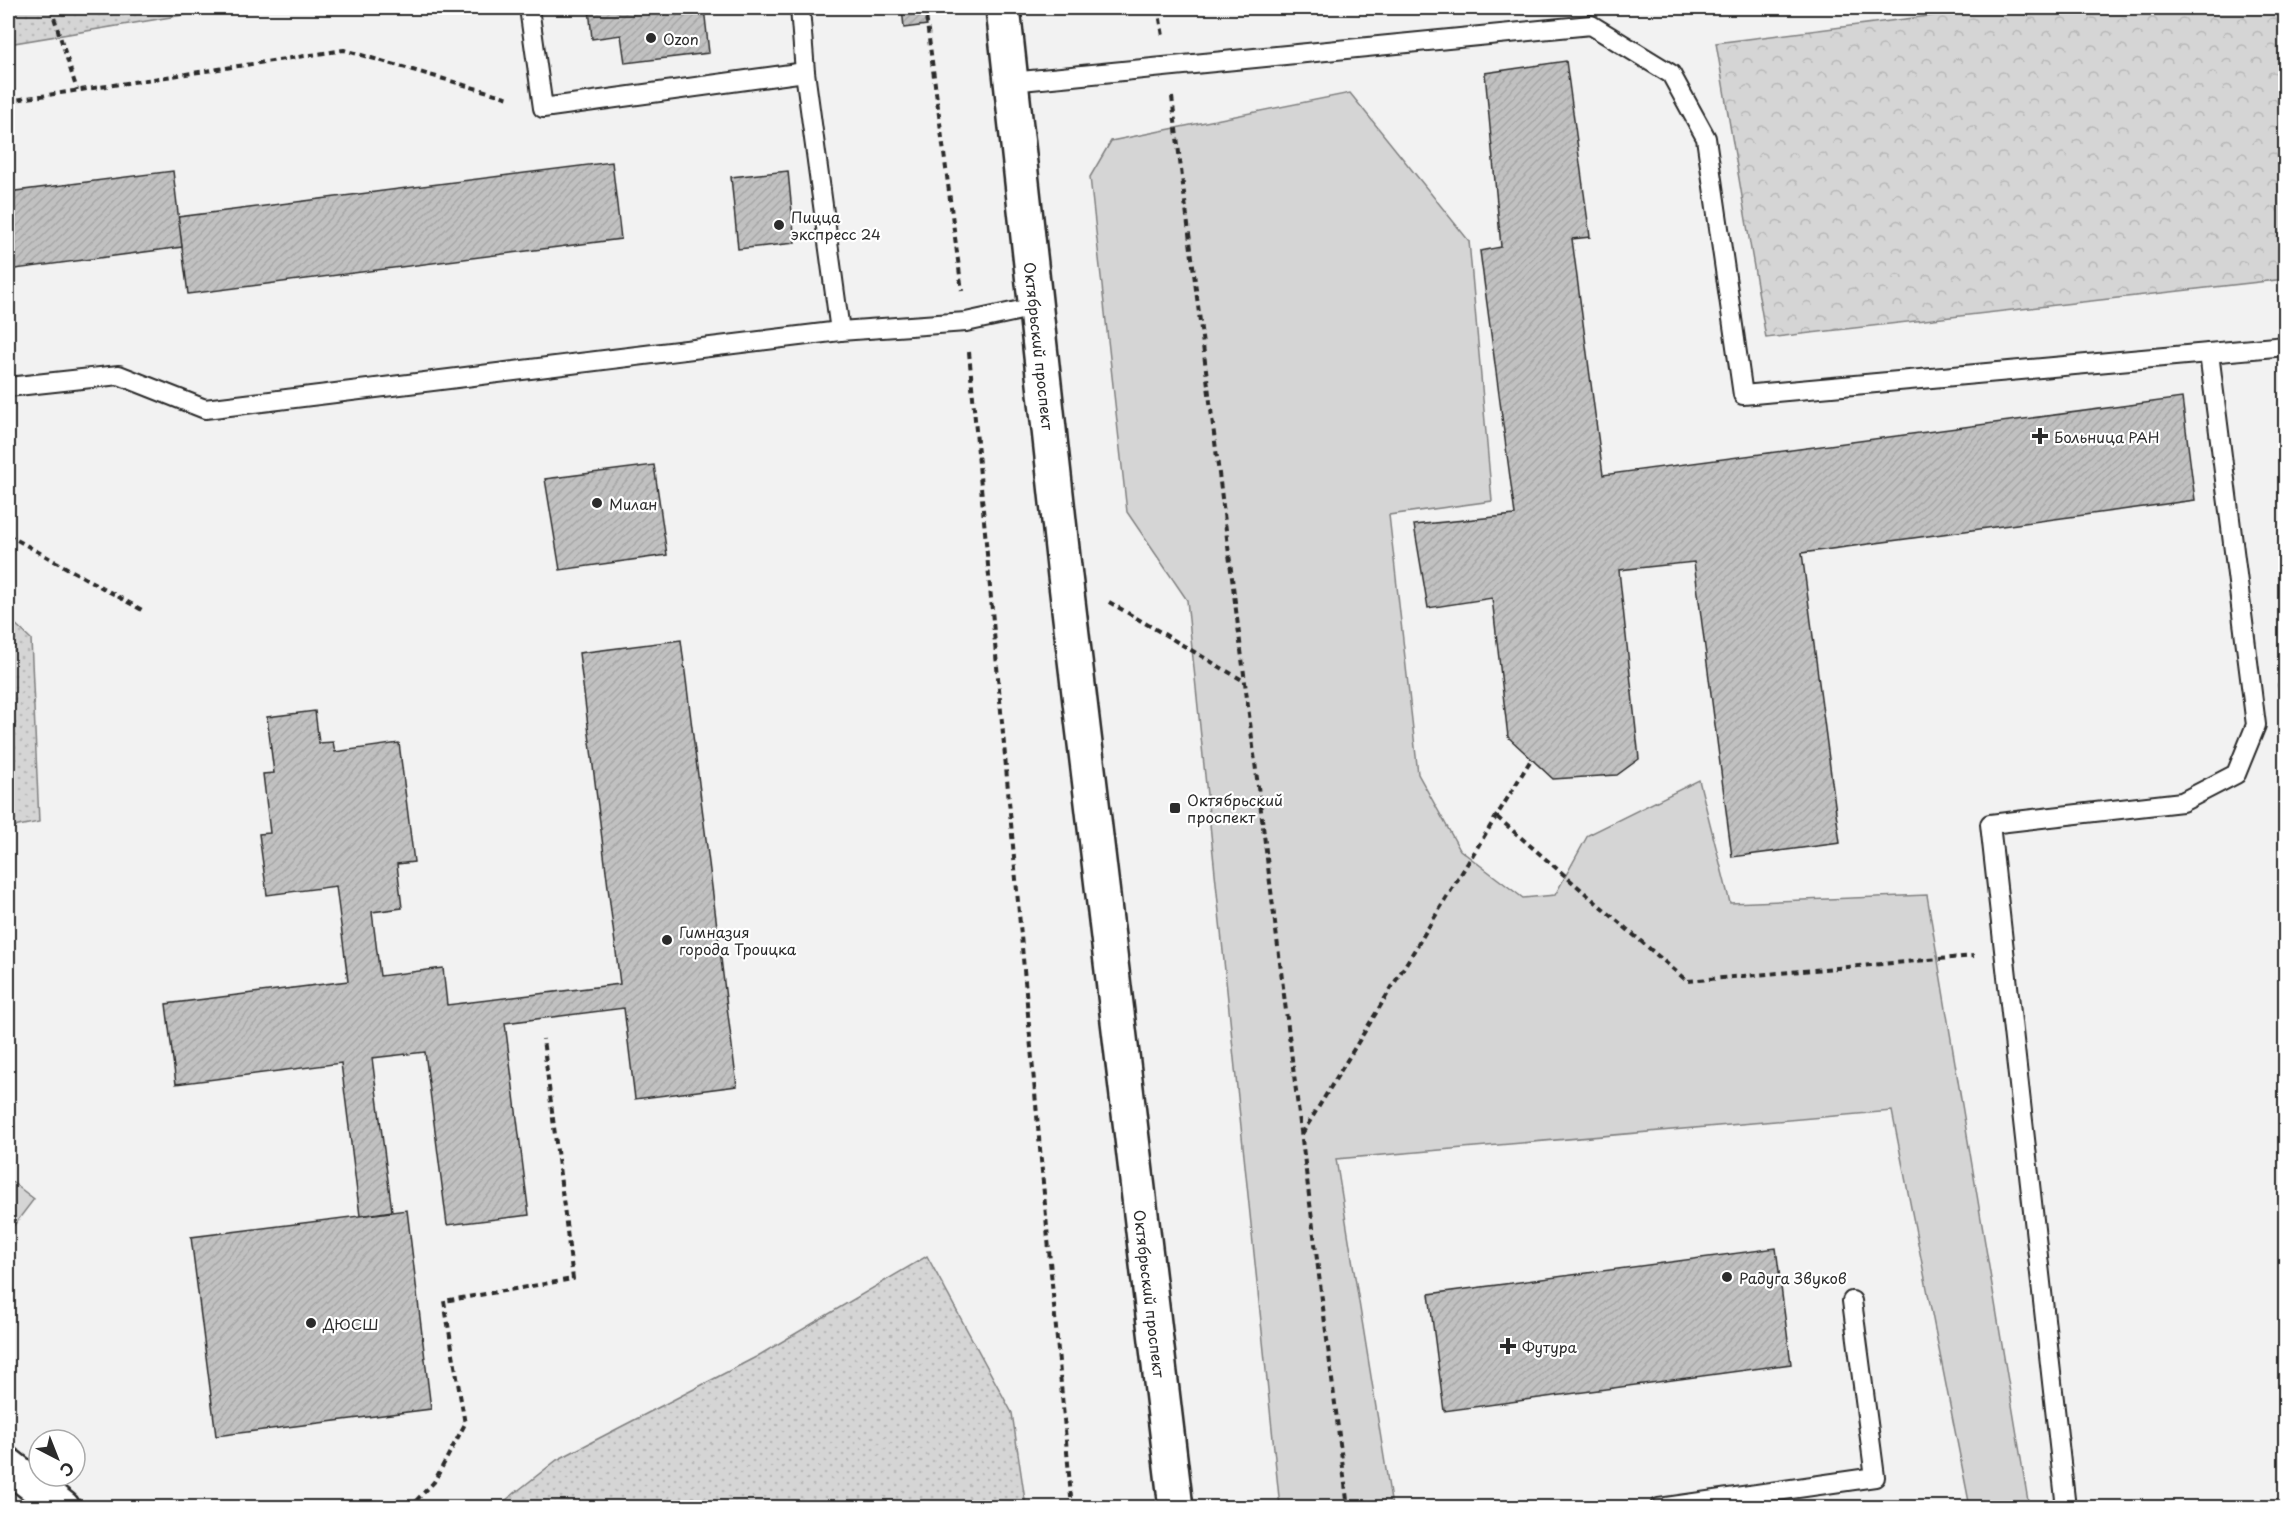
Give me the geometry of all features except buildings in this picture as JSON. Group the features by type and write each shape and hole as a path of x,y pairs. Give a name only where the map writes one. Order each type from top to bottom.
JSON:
{"main road":[{"name":"Октябрьский проспект","path":"1003,8 1065,576 1176,1508"},
{"path":"8,1465 63,1508"}],"lane":[{"path":"529,8 543,108 805,72"},
{"path":"800,8 805,72 840,331"},
{"path":"1011,82 1591,25 1671,74 1706,138 1743,395 2286,346"},
{"path":"8,387 118,375 205,409 840,331 966,322 1035,307"},
{"path":"2066,1508 1990,824 2182,802 2236,774 2256,725 2209,352"},
{"path":"1659,1508 1875,1477 1852,1300"}],"path":[{"path":"51,8 77,90"},
{"path":"925,8 966,322 1072,1508"},
{"path":"1158,8 1169,66 1348,1508"},
{"path":"8,101 344,50 543,108"},
{"path":"8,535 142,610"},
{"path":"1065,576 1245,682"},
{"path":"1302,1134 1532,758"},
{"path":"1497,817 1687,981 2006,953"},
{"path":"409,1508 434,1482 465,1424 444,1300 573,1279 543,1039"}],"green space":[{"path":"8,8 225,8 8,44"},
{"path":"1992,8 2285,8 2285,279 1766,338 1716,43"},
{"path":"1350,93 1469,241 1492,501 1389,515 1418,774 1460,850 1523,898 1555,895 1588,835 1699,780 1730,903 1927,895 2029,1507 1970,1507 1892,1111 1336,1159 1392,1507 1280,1507 1187,600 1127,512 1090,177 1111,141"},
{"path":"8,617 31,639 39,822 8,828"},
{"path":"8,1179 34,1199 8,1233"},
{"path":"927,1256 1012,1413 1026,1507 497,1507 557,1460 756,1357"}],"place":[{"name":"Ozon","path":"651,38"},
{"name":"Пицца экспресс 24","path":"779,225"},
{"name":"Больница РАН","path":"2040,436"},
{"name":"Милан","path":"597,503"},
{"name":"Октябрьский проспект","path":"1175,808"},
{"name":"Гимназия города Троицка","path":"667,940"},
{"name":"Радуга Звуков","path":"1727,1277"},
{"name":"ДЮСШ","path":"311,1323"},
{"name":"Футура","path":"1508,1346"}]}
